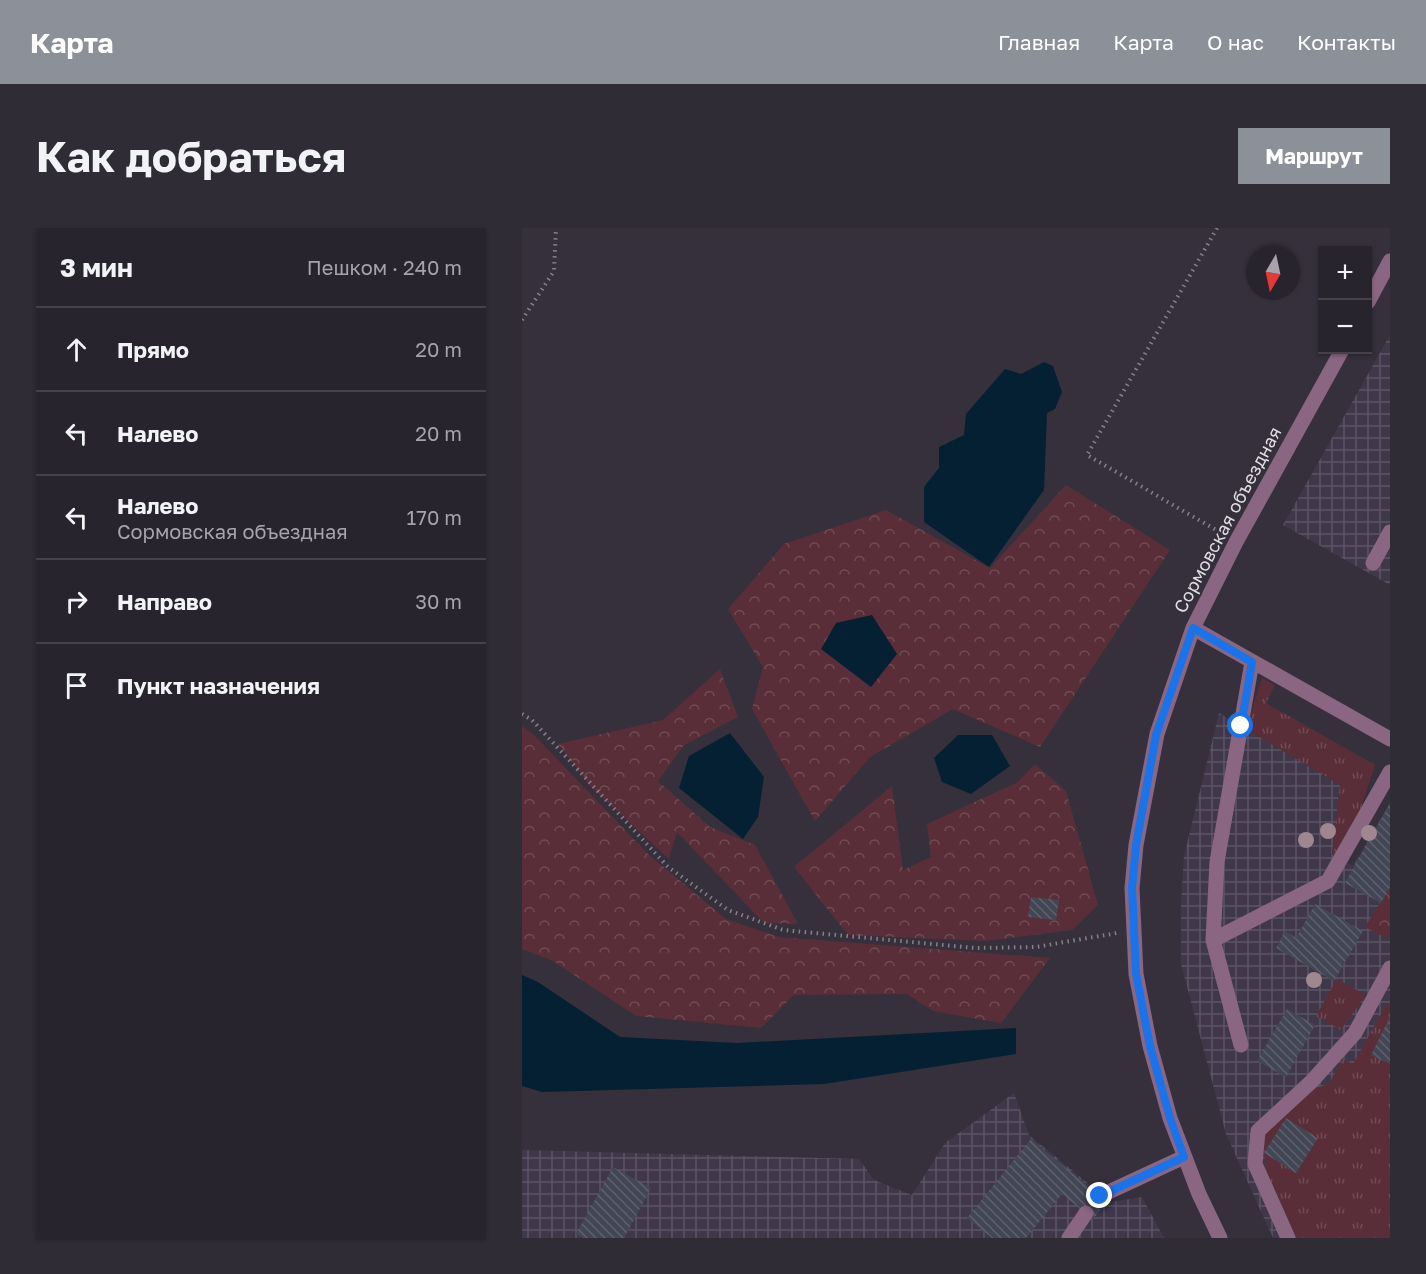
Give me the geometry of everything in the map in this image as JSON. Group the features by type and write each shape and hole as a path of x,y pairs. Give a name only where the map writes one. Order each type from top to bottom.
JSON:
{"street":[{"path":"1369,300 1390,261"},
{"name":"Сормовская объездная","path":"1220,1238 1198,1194 1184,1157 1170,1118 1150,1046 1136,974 1132,888 1136,845 1156,735 1193,628 1236,542 1339,354"},
{"path":"1372,563 1390,532"},
{"path":"1193,628 1390,739"},
{"path":"1241,1045 1213,940 1217,862 1252,662"},
{"path":"1213,940 1328,881 1390,772"},
{"path":"1288,1238 1255,1164 1258,1131 1312,1081 1355,1033 1384,993 1390,968"},
{"path":"1100,1196 1184,1157"},
{"path":"1069,1238 1086,1213"}],"path":[{"path":"522,320 554,271 556,228"},
{"path":"1217,228 1087,455 1236,542"},
{"path":"522,714 532,720 668,867 728,910 783,930 975,948 1036,947 1134,930"}],"shaded area":[{"path":"1390,335 1390,585 1283,525"},
{"path":"1219,713 1340,785 1332,854 1353,866 1390,803 1390,1238 1273,1238 1226,1134 1181,964 1184,856"},
{"path":"1014,1093 1029,1135 1111,1202 1142,1197 1164,1238 522,1238 522,1150 859,1159 874,1180 912,1195 945,1143"}],"green space":[{"path":"1066,485 1170,550 1040,747 953,709 870,757 815,821 752,709 763,667 728,609 784,544 886,510 990,568"},
{"path":"720,669 738,717 684,745 658,781 710,827 755,845 798,924 764,923 677,832 669,859 590,786 558,744 663,720"},
{"path":"1262,678 1275,685 1266,703 1375,765 1357,820 1336,857 1332,854 1340,785 1246,729"},
{"path":"522,726 535,736 649,855 726,919 779,937 1050,958 1001,1023 933,1011 907,994 794,995 761,1028 636,1016 553,961 522,949"},
{"path":"1035,764 1066,791 1098,905 1072,930 986,941 848,935 794,867 892,786 903,870 931,857 927,824 1018,782"},
{"path":"1390,887 1390,935 1384,937 1365,927"},
{"path":"1337,979 1366,995 1341,1030 1316,1016"},
{"path":"1387,1003 1390,1005 1390,1238 1296,1238 1266,1170 1262,1135 1312,1089 1329,1084 1343,1059 1353,1064"}],"water":[{"path":"1044,362 1053,366 1062,392 1055,409 1047,413 1044,490 989,567 924,522 924,487 939,468 939,447 964,435 966,414 1005,369 1021,374"},
{"path":"872,615 897,654 871,687 821,649 836,623"},
{"path":"730,733 764,777 758,817 743,839 679,788 689,756"},
{"path":"958,735 992,735 1010,766 971,794 942,782 934,758"},
{"path":"522,975 538,982 620,1037 737,1043 1016,1028 1016,1054 824,1084 542,1092 522,1086"}],"building":[{"path":"1390,803 1390,887 1381,903 1345,883"},
{"path":"1031,897 1059,900 1056,920 1028,917"},
{"path":"1315,904 1363,931 1334,981 1276,948 1285,931 1296,938"},
{"path":"1287,1009 1315,1025 1286,1077 1257,1061"},
{"path":"1390,1017 1390,1064 1371,1055"},
{"path":"1286,1118 1318,1138 1296,1173 1264,1153"},
{"path":"1031,1139 1107,1202 1093,1219 1062,1194 1026,1238 992,1238 967,1218"},
{"path":"613,1167 651,1188 624,1238 583,1238 576,1234"}],"route":[{"path":"1100,1196 1184,1157 1170,1118 1150,1046 1136,974 1132,888 1136,845 1156,735 1193,628 1252,662 1241,726"}]}
